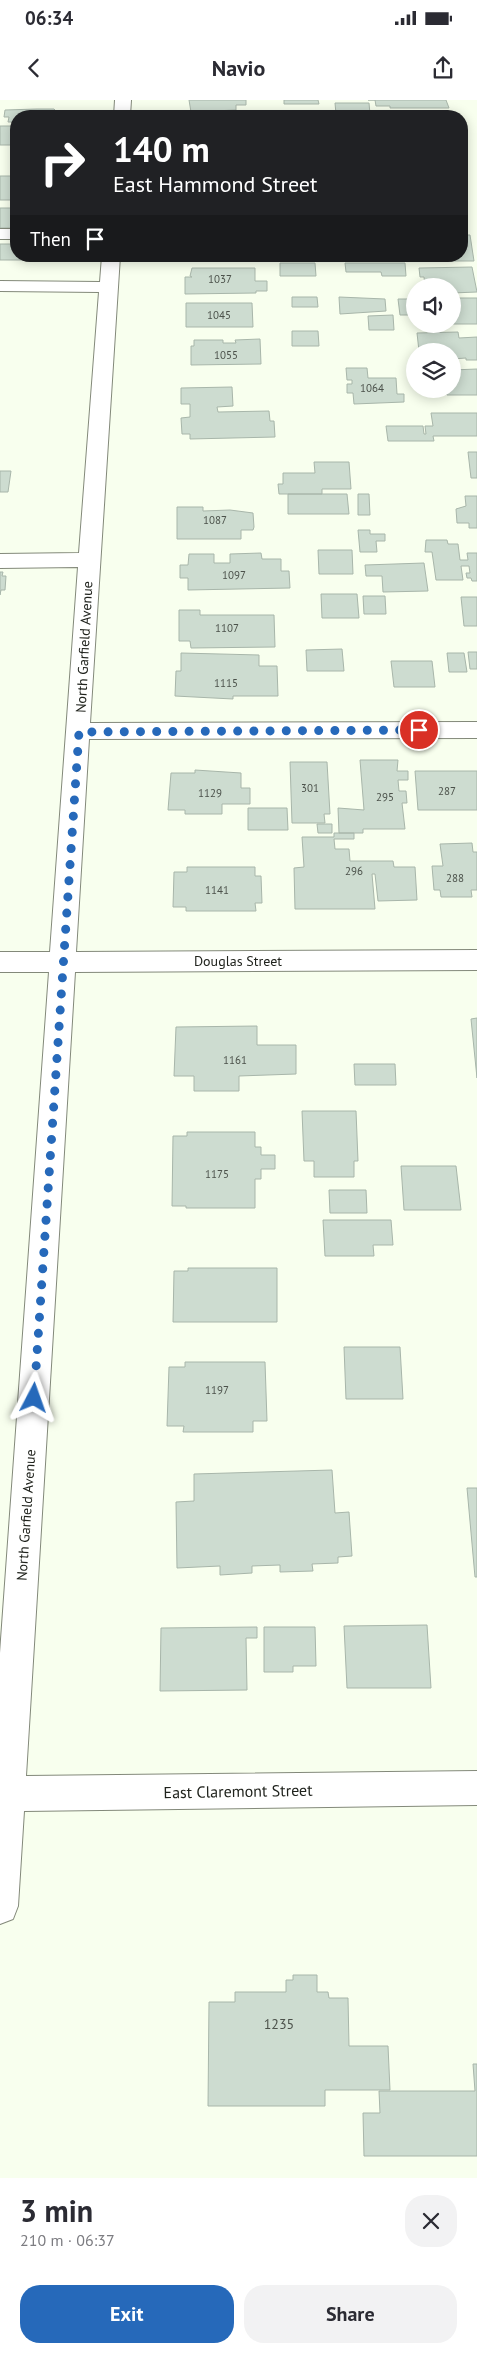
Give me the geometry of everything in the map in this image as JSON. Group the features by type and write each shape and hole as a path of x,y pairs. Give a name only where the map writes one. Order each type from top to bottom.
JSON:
{"street":[{"name":"North Garfield Avenue","path":"0,1906 4,1794 64,962 89,560 110,262"},
{"path":"0,286 108,287"},
{"path":"0,561 89,560"},
{"path":"79,732 477,730"},
{"name":"Douglas Street","path":"0,962 477,960"},
{"name":"East Claremont Street","path":"4,1794 477,1788"}],"building":[{"path":"189,100 246,100 246,105 236,105 236,110 191,110"},
{"path":"284,100 318,100 319,104 284,104"},
{"path":"375,100 446,100 449,108 390,108 390,106 376,106"},
{"path":"335,103 369,103 370,110 336,110"},
{"path":"54,109 55,110 10,110 10,122 8,122 9,117 4,117 5,110"},
{"path":"0,126 10,126 10,145 0,145"},
{"path":"0,176 10,176 10,200 0,200"},
{"path":"0,208 10,208 10,228 0,228"},
{"path":"468,235 470,235 474,261 468,261"},
{"path":"0,244 10,244 10,260 0,260"},
{"path":"280,263 315,263 316,276 280,276"},
{"path":"345,263 405,263 406,276 382,276 381,272 346,272"},
{"path":"472,267 477,292 461,293 461,278 420,277 419,268"},
{"path":"192,268 255,268 255,281 267,281 267,291 256,291 256,293 185,294 185,277 192,277 190,276"},
{"path":"292,297 317,297 318,307 292,307"},
{"path":"339,297 385,299 386,311 340,314"},
{"path":"461,298 477,298 477,324 461,324"},
{"path":"398,299 406,299 406,315 400,315"},
{"path":"186,303 252,303 253,327 186,327"},
{"path":"393,315 394,330 369,330 368,316"},
{"path":"292,331 318,331 319,346 292,346"},
{"path":"417,333 458,333 459,338 477,337 477,360 461,358 461,343 418,343"},
{"path":"260,339 261,364 191,365 191,346 194,346 194,340 223,340 223,343 236,343 235,340"},
{"path":"346,368 367,368 368,378 396,378 397,394 404,394 404,402 354,404 353,393 347,393 347,384 352,384 352,380 347,380"},
{"path":"477,369 477,395 461,395 461,370"},
{"path":"232,387 233,406 217,407 218,412 269,411 270,421 274,421 275,437 190,439 190,434 182,434 181,418 190,417 190,404 181,404 181,388"},
{"path":"431,413 477,413 477,436 433,436 434,441 388,441 386,426 423,426 424,434 426,434 425,426 433,426"},
{"path":"468,452 477,452 477,478 471,478"},
{"path":"314,462 349,462 351,489 322,489 322,494 279,494 278,484 283,484 283,473 315,473"},
{"path":"0,471 11,471 8,492 0,492"},
{"path":"288,494 347,494 349,514 288,514"},
{"path":"358,494 369,494 370,515 358,515"},
{"path":"465,496 477,496 477,528 469,528 469,523 457,523 456,509 466,506"},
{"path":"177,507 203,507 203,511 230,510 253,513 254,527 253,530 241,530 241,539 177,539"},
{"path":"358,530 370,530 370,534 385,534 385,541 376,541 377,552 360,552"},
{"path":"426,540 447,540 448,544 458,544 460,560 468,560 467,553 477,553 477,581 467,578 466,573 470,573 469,566 461,566 463,580 436,580 432,552 425,552"},
{"path":"318,550 352,550 353,574 319,574"},
{"path":"261,553 262,559 281,559 281,571 289,571 290,588 188,590 188,578 180,578 180,565 188,565 189,554 214,554 214,563 230,563 230,554"},
{"path":"424,563 428,591 383,592 382,576 366,576 365,565"},
{"path":"0,572 3,572 2,576 6,576 5,590 1,590 0,595"},
{"path":"321,594 357,594 359,618 322,618"},
{"path":"363,596 385,596 386,614 364,614"},
{"path":"461,597 477,597 477,626 464,626"},
{"path":"179,610 200,610 200,615 274,615 275,647 191,648 190,641 179,641"},
{"path":"342,649 344,671 307,671 306,650"},
{"path":"468,652 477,652 477,669 470,669"},
{"path":"181,653 259,655 259,666 277,666 278,696 233,696 233,699 175,696 176,671 181,671"},
{"path":"447,653 464,653 467,672 449,672"},
{"path":"391,661 432,661 435,687 394,687"},
{"path":"360,760 398,760 397,771 408,771 408,780 398,780 399,791 406,791 407,803 402,803 405,829 363,829 363,833 339,833 338,808 364,810"},
{"path":"290,762 327,762 330,814 324,814 325,823 292,823"},
{"path":"195,770 241,773 241,788 250,788 250,804 222,804 222,814 185,814 185,810 168,810 171,773 195,773"},
{"path":"415,771 477,771 477,810 418,810"},
{"path":"248,808 287,808 288,830 248,830"},
{"path":"317,824 332,824 332,833 318,833"},
{"path":"334,833 354,833 354,839 334,839 335,849 349,849 350,861 393,861 394,867 415,867 417,900 378,901 375,874 372,874 375,909 295,909 294,868 304,867 302,837 334,837"},
{"path":"472,843 473,852 477,852 477,890 471,890 472,897 441,897 440,890 434,890 432,866 443,866 440,844"},
{"path":"187,867 255,867 255,876 261,876 262,903 255,903 256,911 186,911 186,907 173,907 174,872 187,872"},
{"path":"477,1018 477,1078 471,1019"},
{"path":"257,1026 257,1045 296,1045 296,1074 239,1076 239,1091 194,1091 194,1076 174,1076 176,1027"},
{"path":"354,1064 395,1064 396,1085 355,1085"},
{"path":"302,1111 356,1111 358,1161 354,1161 354,1177 314,1177 314,1161 304,1161"},
{"path":"187,1132 255,1132 255,1147 261,1147 261,1155 275,1155 275,1169 261,1169 261,1179 255,1179 255,1208 186,1208 186,1206 172,1206 173,1136 187,1136"},
{"path":"401,1166 456,1166 461,1210 404,1210"},
{"path":"329,1190 366,1190 367,1213 330,1213"},
{"path":"323,1220 391,1220 393,1245 373,1245 374,1256 325,1256"},
{"path":"188,1268 277,1268 277,1322 173,1322 174,1271 188,1271"},
{"path":"344,1347 400,1347 403,1399 346,1399"},
{"path":"185,1362 265,1362 267,1421 253,1421 253,1432 183,1432 184,1426 167,1426 169,1367 185,1367"},
{"path":"332,1470 335,1513 349,1512 352,1556 338,1557 338,1563 312,1564 313,1571 280,1572 280,1565 252,1566 252,1573 220,1575 220,1566 177,1568 176,1502 194,1501 194,1474"},
{"path":"467,1488 477,1488 477,1577 475,1577"},
{"path":"427,1625 431,1688 347,1688 344,1626"},
{"path":"257,1627 257,1638 246,1638 247,1690 160,1691 161,1628"},
{"path":"264,1627 315,1627 316,1666 293,1666 293,1672 264,1672"},
{"path":"293,1975 317,1975 317,1992 328,1992 329,1998 348,1998 349,2046 388,2046 390,2090 325,2090 325,2106 208,2106 209,2002 235,2002 235,1992 286,1992 286,1980 293,1980"},
{"path":"473,2064 477,2064 477,2156 364,2156 363,2113 380,2113 379,2091 475,2091"}],"route":[{"path":"34,1398 79,732 419,730"}]}
